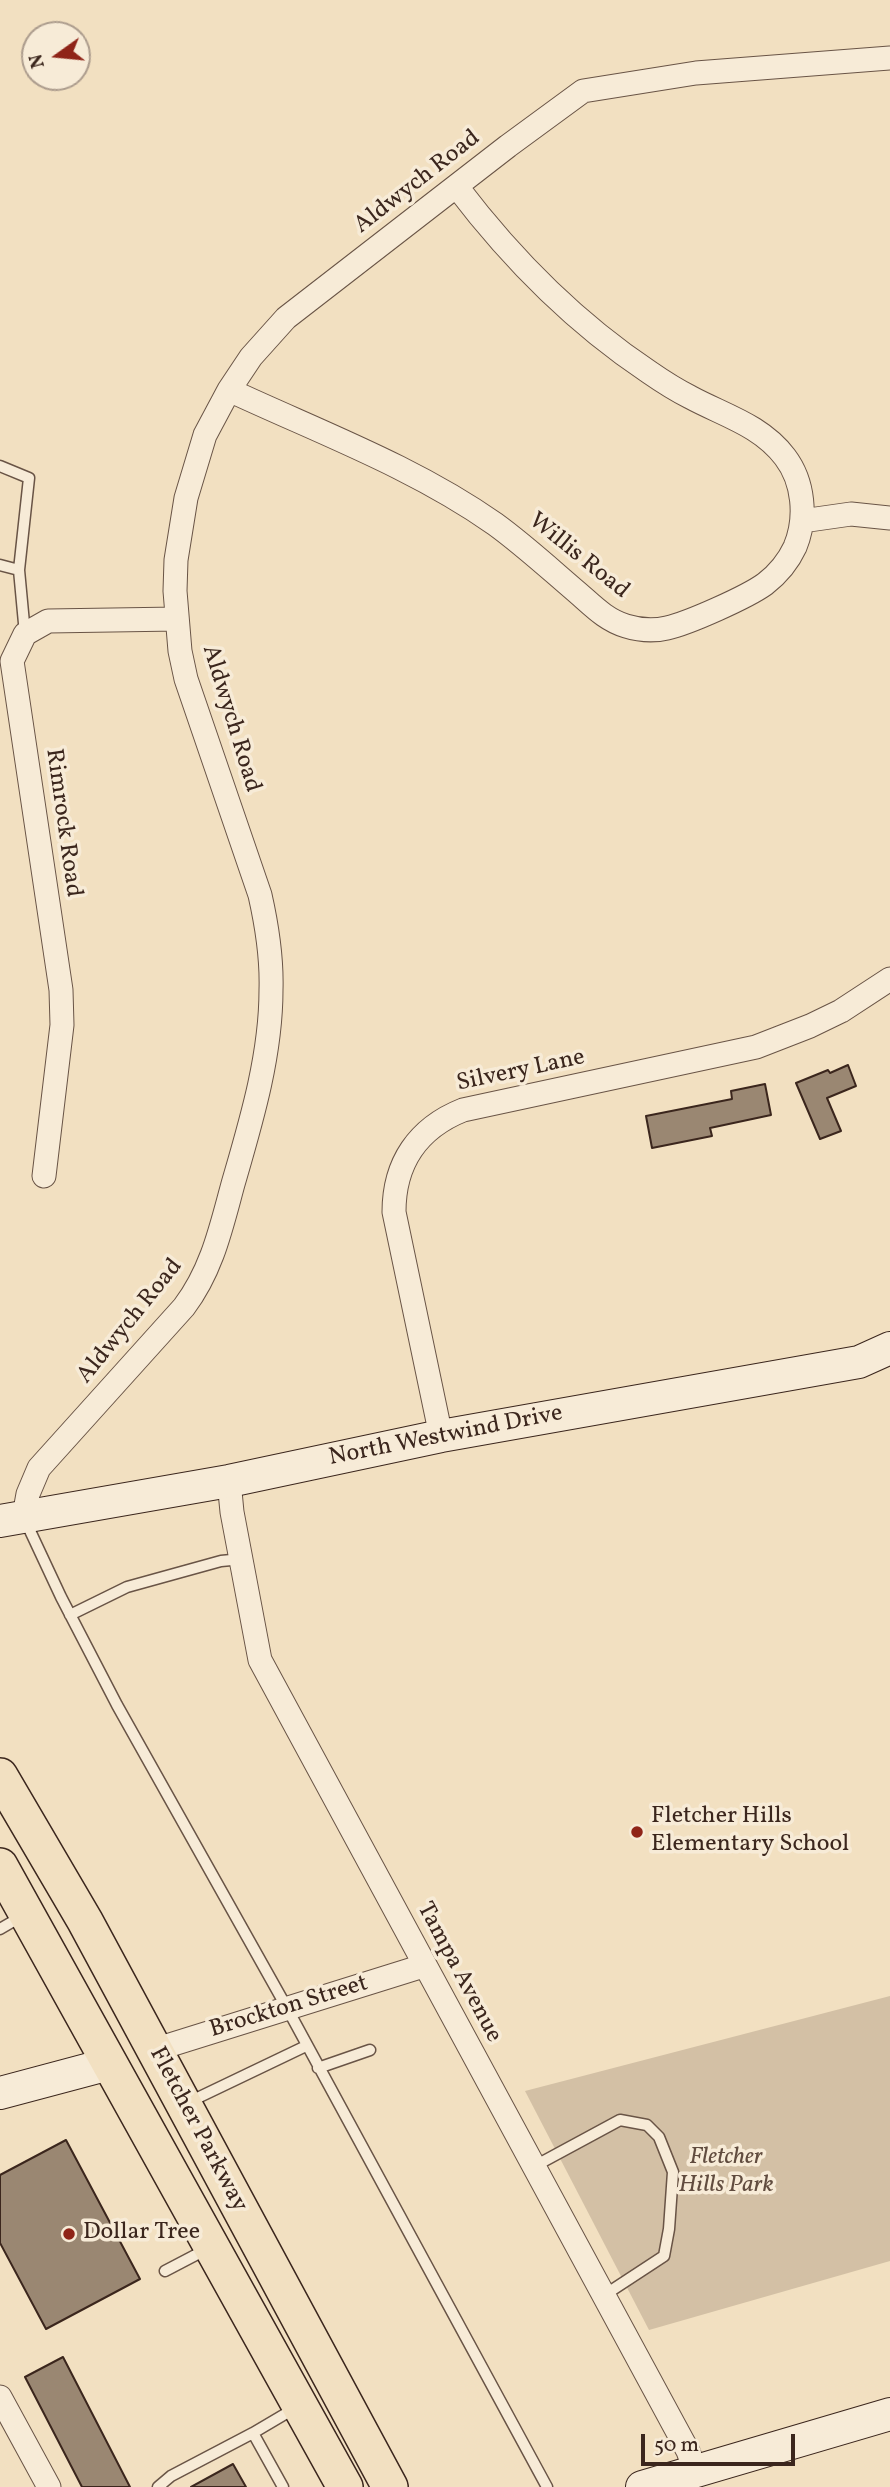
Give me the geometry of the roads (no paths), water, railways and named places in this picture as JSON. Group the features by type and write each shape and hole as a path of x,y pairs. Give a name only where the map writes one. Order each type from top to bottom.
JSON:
{"main road":[{"name":"Fletcher Parkway","path":"0,1776 85,1921 390,2487"},
{"name":"Fletcher Parkway","path":"0,1866 13,1922 74,2000 345,2487"},
{"path":"74,2000 111,2037 134,2052 154,2050"},
{"path":"109,2064 131,2066 145,2071 183,2104"}],"street":[{"name":"Aldwych Road","path":"12,1519 28,1494 39,1468 184,1307 202,1281 216,1249 255,1106 270,1012 270,966 265,919 260,895 194,707 180,651 177,619 176,560 186,498 205,435 229,390 251,357 286,318 583,91 696,73 890,58"},
{"name":"Willis Road","path":"229,390 426,480 496,525 603,616 627,627 666,628 765,584 786,563 799,536 803,508 792,468 775,446 748,425 689,397 610,344 573,314 519,262 457,187"},
{"path":"802,521 851,514 890,518"},
{"path":"25,634 48,621 177,619"},
{"name":"Rimrock Road","path":"25,634 12,661 61,990 62,1025 44,1176"},
{"name":"Silvery Lane","path":"441,1436 394,1212 394,1196 401,1165 427,1130 463,1110 735,1054 757,1047 821,1021 890,979"},
{"name":"North Westwind Drive","path":"12,1519 229,1481 441,1436 859,1362 890,1348"},
{"name":"Tampa Avenue","path":"229,1481 232,1512 260,1660 423,1966 688,2451 695,2471"},
{"name":"Brockton Street","path":"154,2050 423,1966"},
{"path":"0,2092 109,2064"},
{"path":"0,2397 49,2487"},
{"path":"642,2487 890,2414"}],"lane":[{"path":"0,466 29,478 19,570 25,634"},
{"path":"0,565 19,570"},
{"path":"12,1519 36,1548 117,1705 547,2487"},
{"path":"70,1615 127,1587 221,1561 242,1559"},
{"path":"183,2104 306,2046"},
{"path":"318,2068 370,2050"},
{"path":"533,2168 620,2120 647,2125 659,2137 673,2172 664,2256 603,2296"},
{"path":"165,2270 211,2246"},
{"path":"158,2487 171,2476 299,2406"},
{"path":"253,2433 283,2487"}],"place":[{"name":"Fletcher Hills Elementary School","path":"637,1832"},
{"name":"Dollar Tree","path":"69,2234"}],"park label":[{"name":"Fletcher Hills Park","path":"726,2173"}]}
